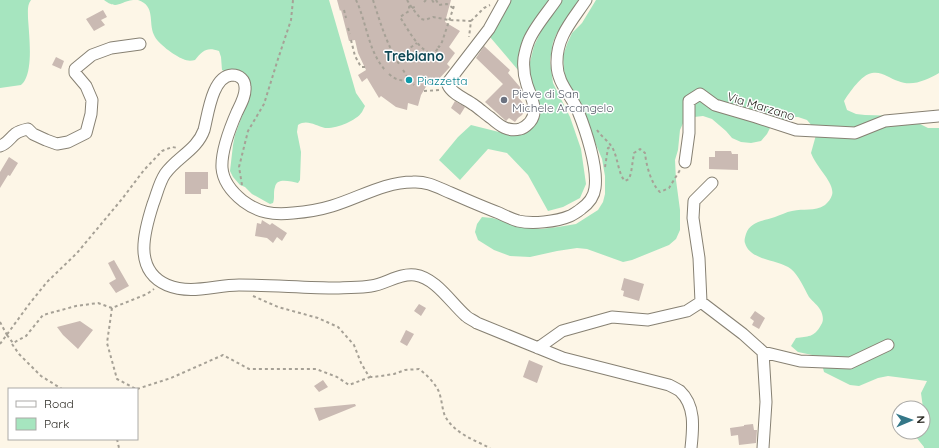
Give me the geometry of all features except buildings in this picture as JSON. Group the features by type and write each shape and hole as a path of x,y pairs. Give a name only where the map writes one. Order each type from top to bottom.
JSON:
{"street":[{"path":"505,0 489,29 474,40 448,85 452,90 473,104 499,126 506,129 515,130 524,128 534,117 533,102 523,67 524,58 528,42 556,0"},
{"path":"586,0 562,34 557,48 556,61 559,79 577,109 591,152 594,173 595,188 592,198 586,206 570,216 552,221 519,221 425,183 412,182 382,187 332,206 280,214 263,211 242,200 233,191 222,172 222,157 230,129 246,89 245,82 240,77 228,76 222,80 215,89 210,101 203,132 198,143 171,165 162,180 150,214 143,252 148,269 154,276 163,283 172,287 189,291 234,285 326,288 372,286 402,276 414,275 422,277 442,291 468,317 477,323 575,362 669,385 679,390 686,398 690,407 693,422 691,448"},
{"path":"0,146 5,144 15,134 28,129 33,134 57,144 68,142 86,133 91,114 92,100 86,86 75,73 75,68 92,55 111,48 140,44"},
{"name":"Via Marzano","path":"686,162 689,133 689,101 700,94 715,105 796,130 855,133 885,121 939,116"},
{"path":"701,302 699,258 693,218 694,202 712,183"},
{"path":"538,348 562,331 612,317 648,320 687,310 701,302"},
{"path":"701,302 744,334 763,352 800,361 850,363 888,344"},
{"path":"763,352 766,402 763,448"}],"path":[{"path":"242,200 242,185 239,167 248,132 264,104 291,20 293,0"},
{"path":"356,0 374,53 386,71"},
{"path":"372,0 384,33 400,64"},
{"path":"407,0 421,19 425,20 433,18 471,21 484,8 497,1 505,0"},
{"path":"417,6 409,7 409,10 400,17 417,43 433,55 442,42 454,7 447,4 439,5 436,0 434,3 432,0"},
{"path":"344,10 346,18"},
{"path":"471,21 474,40"},
{"path":"348,28 350,34"},
{"path":"351,40 355,56 361,67 366,67"},
{"path":"396,58 417,43"},
{"path":"403,70 410,81 414,84"},
{"path":"387,78 390,75 401,81 410,81"},
{"path":"424,91 452,90"},
{"path":"597,131 612,147 622,178 625,180 629,179 631,173 634,152 640,149 645,153 652,180 656,189 660,192 669,188 686,162"},
{"path":"0,344 47,282 77,253 144,170 162,151 172,147 189,151"},
{"path":"7,335 13,343 26,336 43,315 76,306 98,303 112,308 147,294 163,283"},
{"path":"234,285 254,297 278,307 318,318 338,327 354,345 361,363 368,375 371,377"},
{"path":"112,308 107,343 117,379 135,388"},
{"path":"0,322 19,354 41,376 60,388"},
{"path":"138,389 171,378 223,354 249,369 316,369 337,376 349,385 371,377 394,374 405,370 419,369 429,377 438,392 445,416 454,428 468,438 490,448"}],"green space":[{"path":"0,0 31,0 28,9 30,58 25,81 21,85 0,88"},
{"path":"104,0 133,0 115,5"},
{"path":"138,0 329,0 356,93 365,106 359,115 340,126 325,128 308,123 301,123 298,125 297,132 301,152 300,180 298,183 285,181 278,182 274,189 273,203 270,204 240,185 230,171 235,135 247,102 248,83 222,70 219,51 208,49 200,54 195,60 189,61 184,60 167,49 154,35 147,6"},
{"path":"505,0 551,0 518,70 490,37 489,29"},
{"path":"562,0 579,0 557,33 553,42 550,61 553,83 570,117 581,149 586,184 580,198 563,207 548,211 528,175 507,153 488,149 460,180 439,160 458,137 471,125 511,135 528,129 530,62 534,46 542,29"},
{"path":"596,0 939,0 939,73 930,78 914,83 903,83 882,74 868,74 852,89 844,101 847,110 856,114 901,116 928,128 939,128 939,448 924,448 918,440 931,440 931,400 922,400 921,393 927,381 888,376 878,378 859,386 850,385 824,372 822,364 817,356 798,352 791,346 796,338 810,336 816,332 823,322 821,311 809,297 799,279 791,269 752,253 745,243 746,234 754,224 790,211 821,207 831,198 831,187 811,153 816,135 813,127 807,120 798,117 789,117 779,120 771,126 761,141 751,143 741,142 732,138 712,119 703,116 694,117 684,121 680,130 678,150 675,160 680,210 680,230 676,239 669,245 632,260 623,262 587,249 577,248 530,257 510,256 494,250 478,240 475,232 477,224 482,217 540,229 558,227 576,224 598,210 603,202 605,194 605,176 602,159 579,104 566,81 564,70 563,56 567,44 572,33 582,23"}],"place":[{"name":"Piazzetta","path":"409,80"},
{"name":"Pieve di San Michele Arcangelo","path":"504,100"}],"district":[{"name":"Trebiano","path":"414,56"}]}
